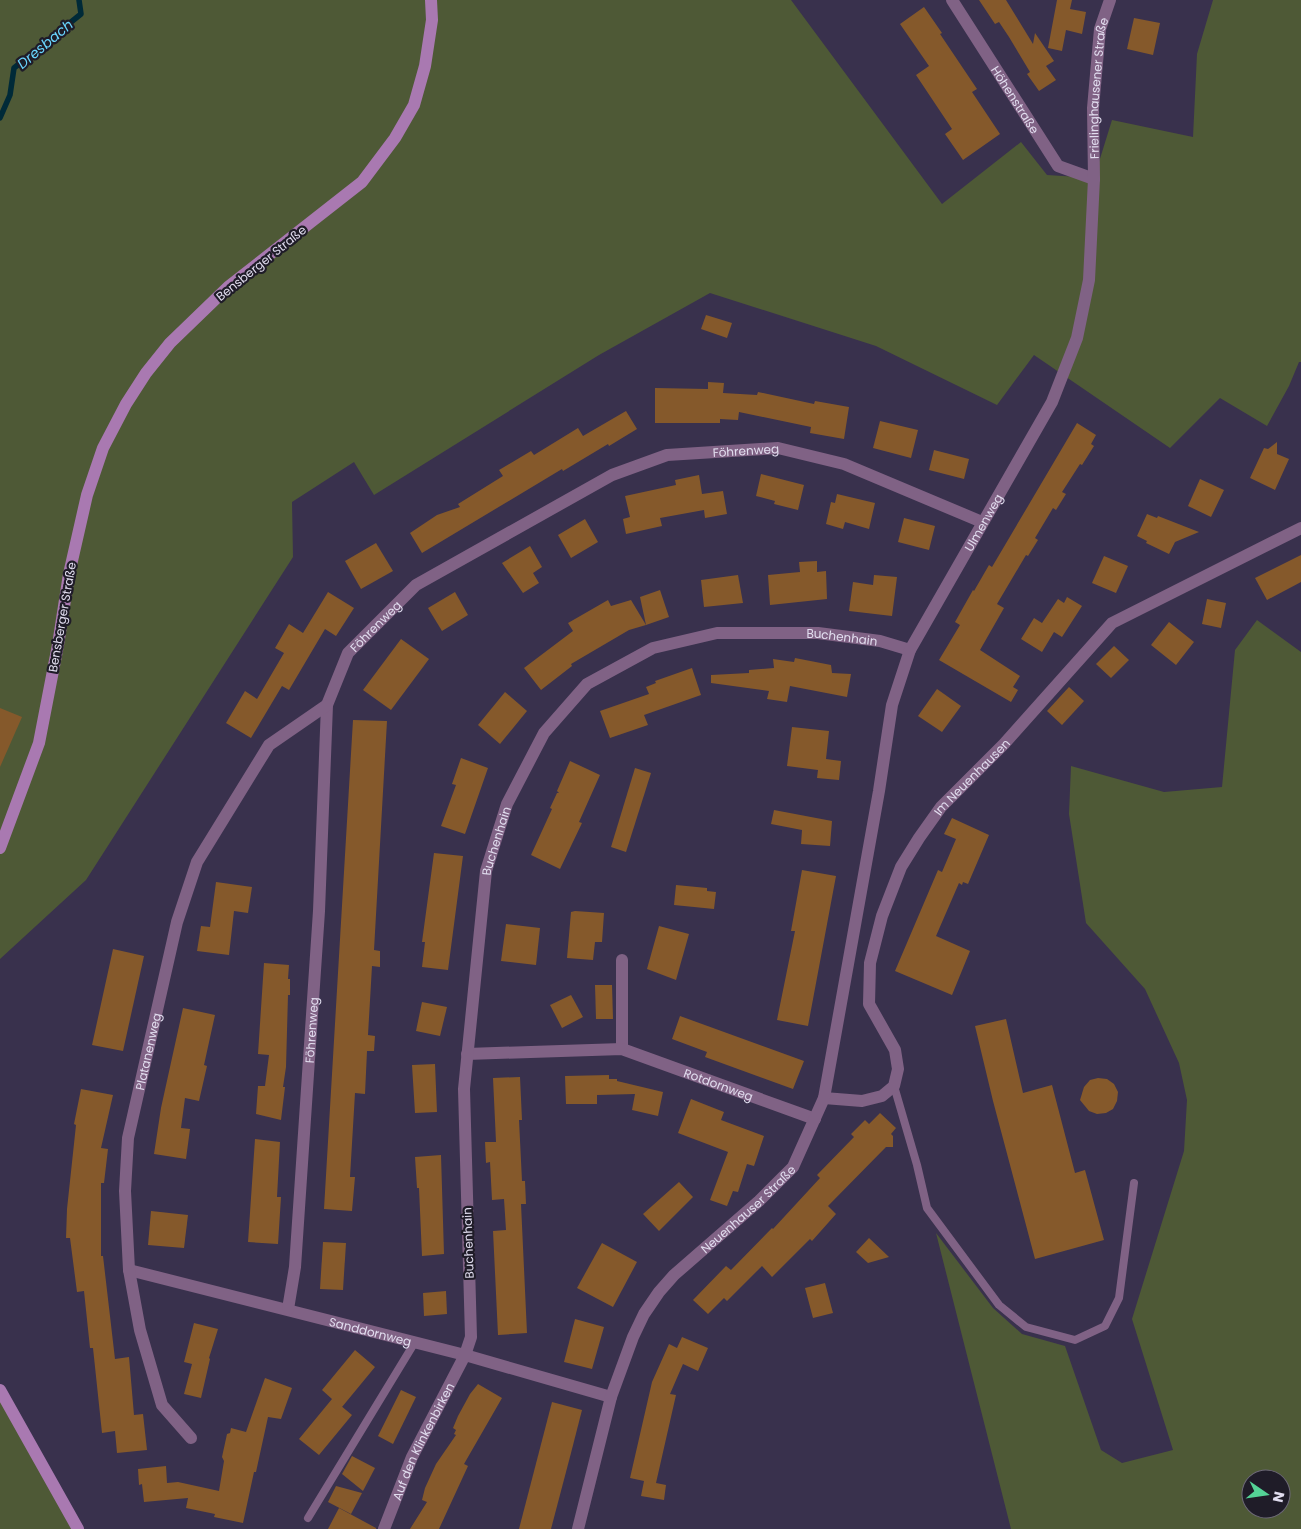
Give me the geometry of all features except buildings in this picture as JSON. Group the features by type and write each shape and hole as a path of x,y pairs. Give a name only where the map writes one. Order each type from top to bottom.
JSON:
{"main road":[{"name":"Bensberger Straße","path":"0,848 39,743 58,645 69,574 86,496 103,448 126,404 146,373 170,343 228,287 362,182 390,145 414,105 426,66 432,20 430,0"},
{"path":"0,1390 78,1529"}],"street":[{"name":"Höhenstraße","path":"952,0 1058,166 1094,178"},
{"name":"Frielinghausener Straße","path":"1094,178 1094,100 1100,28 1110,0"},
{"name":"Ulmenweg","path":"866,866 892,705 910,650 1052,402 1077,338 1089,280 1094,178"},
{"name":"Föhrenweg","path":"288,1310 295,1267 319,911 327,705 348,653 416,585 612,475 667,455 778,448 844,464 982,522"},
{"name":"Im Neuenhausen","path":"894,1086 898,1070 895,1050 869,1004 870,963 882,916 901,867 941,807 1004,744 1112,623 1301,528"},
{"name":"Buchenhain","path":"465,1355 472,1337 464,1089 486,871 507,804 544,733 587,684 653,648 717,633 818,633 880,641 910,650"},
{"name":"Platanenweg","path":"191,1438 162,1405 140,1330 129,1270 125,1191 128,1138 177,922 197,862 269,745 327,705"},
{"name":"Neuenhauser Straße","path":"578,1529 611,1397 633,1336 644,1314 659,1292 674,1275 759,1201 793,1167 815,1120 824,1098 866,866"},
{"path":"622,960 622,1049"},
{"name":"Rotdornweg","path":"467,1054 622,1049 815,1120"},
{"path":"824,1098 862,1101 882,1096 894,1086"},
{"name":"Sanddornweg","path":"129,1270 465,1355 611,1397"},
{"name":"Auf den Klinkenbirken","path":"384,1529 412,1457 465,1355"}],"lane":[{"path":"894,1086 917,1164 927,1208 999,1305 1026,1327 1075,1340 1105,1326 1119,1298 1134,1183"},
{"path":"308,1518 415,1342"}],"green space":[{"path":"0,0 791,0 942,204 1021,142 1047,175 1094,178 1112,120 1193,137 1197,54 1213,0 1301,0 1301,362 1299,362 1289,386 1267,426 1220,398 1170,448 1034,355 997,405 876,346 710,293 599,355 374,495 354,462 292,502 293,557 86,880 0,959"},
{"path":"1257,620 1301,652 1301,1529 1011,1529 936,1233 993,1308 1022,1334 1065,1346 1101,1450 1122,1463 1173,1450 1132,1319 1184,1151 1187,1100 1179,1063 1145,989 1086,923 1069,814 1071,766 1164,792 1222,787 1235,650"},
{"path":"0,1390 78,1529 0,1529"}],"waterway":[{"name":"Dresbach","path":"0,118 10,95 14,68 81,14 79,0"}]}
